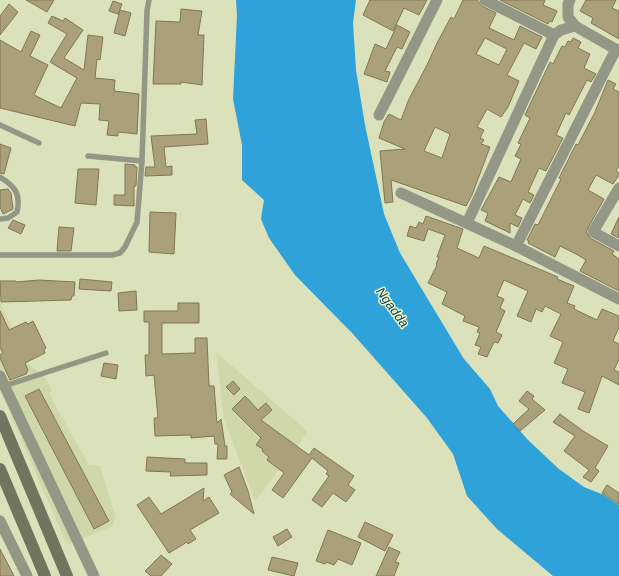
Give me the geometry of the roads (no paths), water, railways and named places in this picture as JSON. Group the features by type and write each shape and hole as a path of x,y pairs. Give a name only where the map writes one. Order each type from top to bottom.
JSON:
{"main road":[{"path":"0,416 67,576"},
{"path":"0,469 45,576"}],"street":[{"path":"379,115 437,0"},
{"path":"485,0 554,35"},
{"path":"516,246 617,50 576,26 568,17 568,4 570,0"},
{"path":"467,223 554,35 561,30 576,26"},
{"path":"619,188 593,232 619,246"},
{"path":"401,193 516,246 619,299"},
{"path":"1,383 94,576"},
{"path":"0,521 27,576"}],"lane":[{"path":"0,254 112,255 120,253 137,222 142,161 147,11 149,0"},
{"path":"0,125 39,143"},
{"path":"88,156 142,161"},
{"path":"0,177 12,184 19,200 17,212 8,218 0,219"},
{"path":"1,383 106,353"}],"water":[{"name":"Ngadda","path":"236,0 356,0 353,23 356,70 365,125 384,214 400,253 464,359 490,389 498,406 528,440 559,469 584,487 604,495 619,505 619,576 553,576 497,529 467,496 453,454 427,418 353,334 295,275 269,238 261,219 264,200 242,180 242,145 233,99 237,15"}]}
